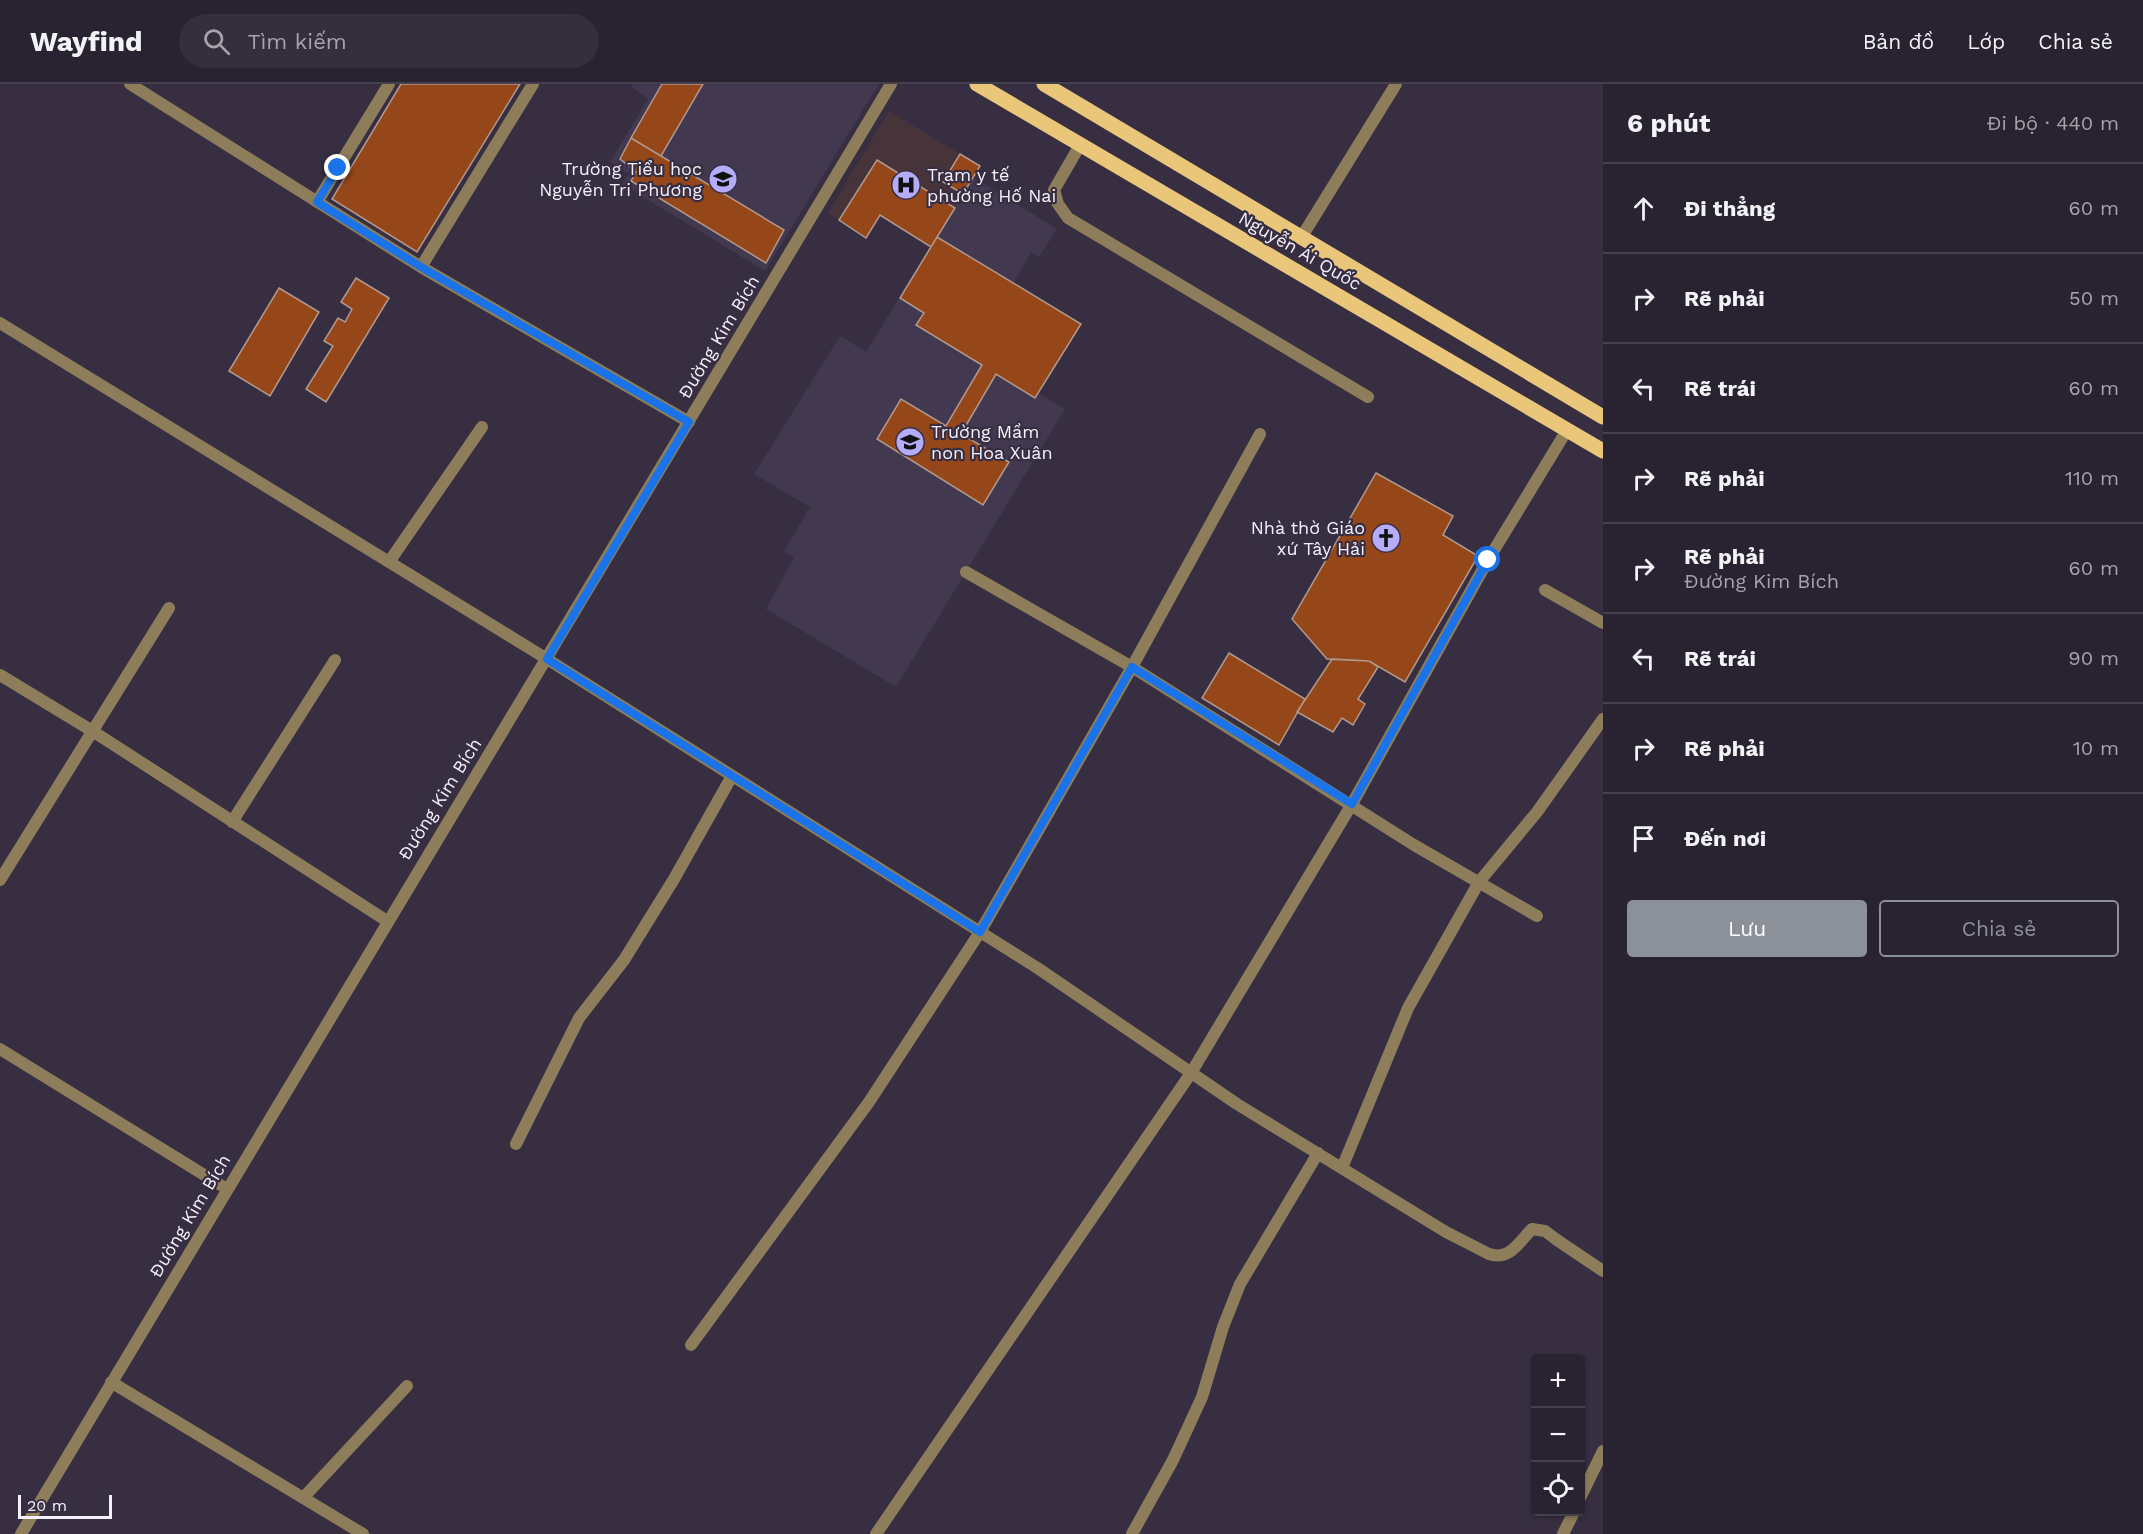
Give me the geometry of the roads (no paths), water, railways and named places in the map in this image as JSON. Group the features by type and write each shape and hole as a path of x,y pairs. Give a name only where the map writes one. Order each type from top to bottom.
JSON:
{"main road":[{"name":"Nguyễn Ái Quốc","path":"977,84 1603,452"},
{"name":"Nguyễn Ái Quốc","path":"1054,86 1301,238 1603,417"}],"street":[{"path":"130,84 421,267 689,422"},
{"path":"317,202 389,84"},
{"path":"421,267 533,84"},
{"name":"Đường Kim Bích","path":"21,1534 891,84"},
{"path":"1301,238 1396,84"},
{"path":"1080,145 1054,190 1058,204 1068,218 1368,397"},
{"path":"0,323 547,659 980,932 1191,1073 1446,1232 1489,1254 1503,1256 1514,1250 1532,1229 1545,1231 1603,1271"},
{"path":"389,562 482,427"},
{"path":"876,1534 1191,1073 1352,804 1488,560 1567,430"},
{"path":"691,1345 869,1102 980,932 1132,667 1260,434"},
{"path":"966,572 1132,667 1414,845 1537,916"},
{"path":"1545,590 1603,623"},
{"path":"0,880 170,608"},
{"path":"232,822 334,660"},
{"path":"0,675 94,732 387,921"},
{"path":"1342,1168 1408,1008 1479,882 1537,812 1603,719"},
{"path":"516,1144 579,1018 624,960 674,879 732,776"},
{"path":"0,1049 227,1188"},
{"path":"1132,1534 1173,1460 1202,1396 1223,1328 1240,1284 1318,1153"},
{"path":"111,1382 363,1534"},
{"path":"303,1498 407,1386"},
{"path":"1585,1489 1603,1451"},
{"path":"1563,1534 1572,1516"}],"place":[{"name":"Trường Tiểu học Nguyễn Tri Phương","path":"723,179"},
{"name":"Trạm y tế phường Hố Nai","path":"906,185"},
{"name":"Trường Mầm non Hoa Xuân","path":"910,442"},
{"name":"Nhà thờ Giáo xứ Tây Hải","path":"1386,538"}]}
